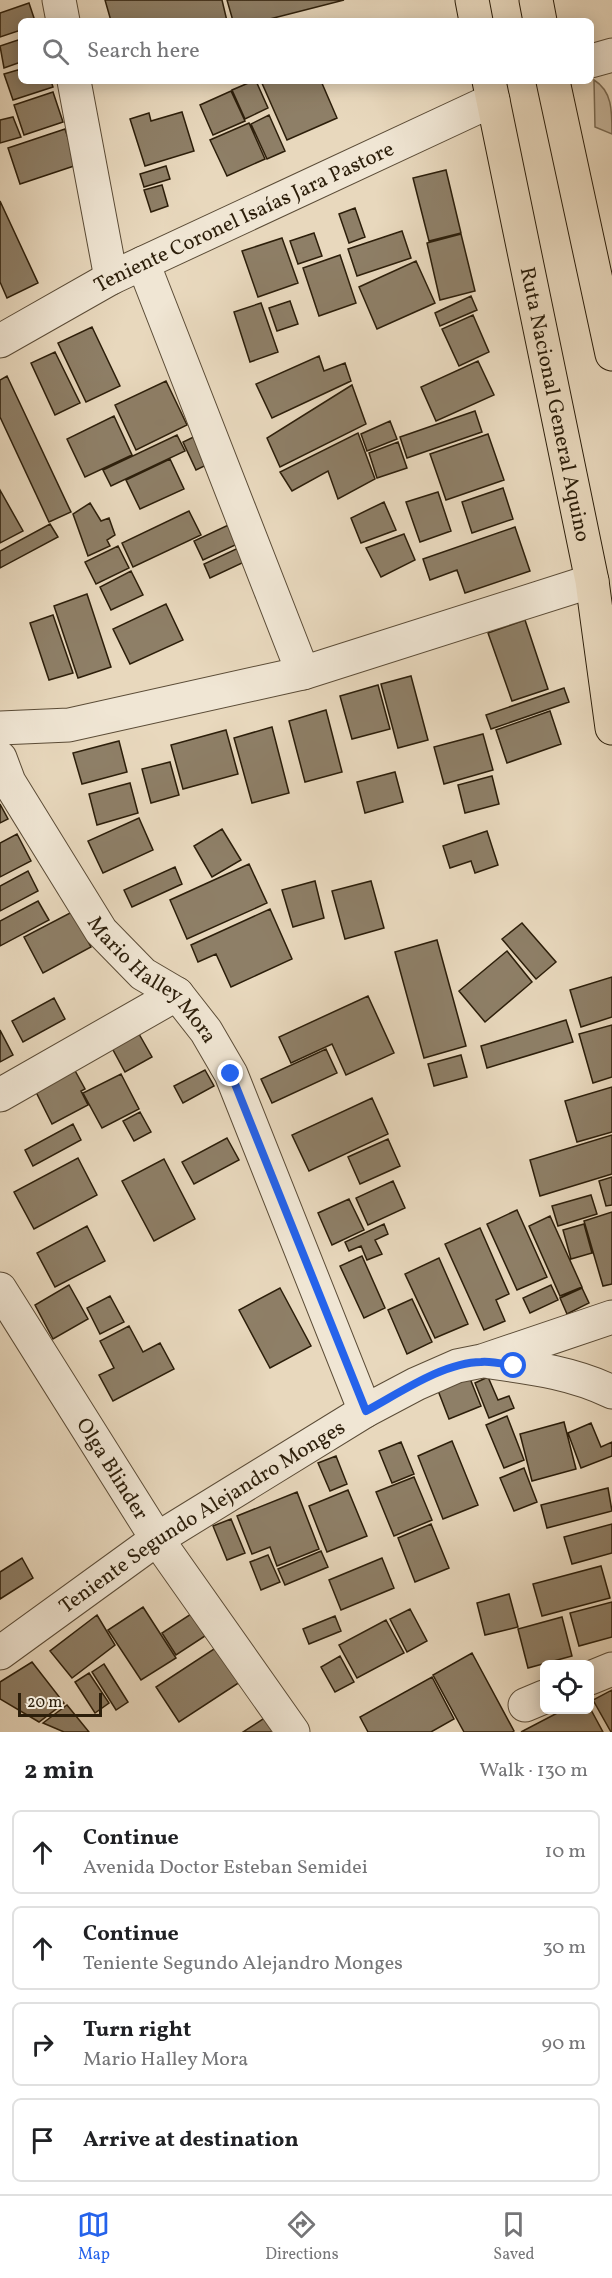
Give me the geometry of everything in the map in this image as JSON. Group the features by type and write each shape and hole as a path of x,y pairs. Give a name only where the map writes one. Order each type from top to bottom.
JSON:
{"highway":[{"path":"472,0 475,18"},
{"path":"536,0 539,18"},
{"path":"554,84 612,354"},
{"name":"Ruta Nacional General Aquino","path":"491,91 592,581 612,728"},
{"path":"597,619 612,652"}],"street":[{"path":"59,0 62,18"},
{"path":"594,60 612,55"},
{"path":"75,84 111,278"},
{"name":"Teniente Coronel Isaías Jara Pastore","path":"0,342 111,278 491,91"},
{"path":"143,263 303,673"},
{"path":"0,728 69,724 303,673 592,581"},
{"name":"Mario Halley Mora","path":"0,758 9,782 101,931 143,974 177,994 206,1031 231,1074 366,1411"},
{"path":"0,1095 177,994"},
{"name":"Olga Blinder","path":"0,1288 157,1539 293,1732"},
{"name":"Teniente Segundo Alejandro Monges","path":"0,1653 157,1539 366,1411 416,1384 457,1366 482,1361 612,1317"},
{"path":"482,1361 547,1370 586,1379 612,1392"},
{"path":"594,1676 612,1669"}],"shaded area":[{"path":"594,80 600,84 610,102 612,134 595,127"}],"building":[{"path":"105,0 222,0 226,18 110,18"},
{"path":"227,0 344,0 274,18 232,18"},
{"path":"29,3 34,18 18,18 18,31 0,37 0,13"},
{"path":"18,40 18,63 4,68 0,46"},
{"path":"18,70 18,84 52,84 53,87 13,100 4,74"},
{"path":"246,84 257,84 268,108 245,119 232,90"},
{"path":"262,84 322,84 337,118 287,140"},
{"path":"231,91 245,121 213,135 200,105"},
{"path":"53,92 63,122 24,135 14,105"},
{"path":"182,112 194,151 145,166 130,119 149,113 151,121"},
{"path":"269,115 285,151 267,159 251,124"},
{"path":"13,117 21,137 0,143 0,120"},
{"path":"249,123 265,159 227,176 210,140"},
{"path":"65,129 77,165 20,184 8,148"},
{"path":"166,166 170,179 144,187 140,174"},
{"path":"446,170 461,233 429,241 413,178"},
{"path":"162,185 168,206 151,212 144,190"},
{"path":"0,201 38,283 7,298 0,282"},
{"path":"355,208 365,237 349,243 339,214"},
{"path":"402,231 411,258 357,276 348,249"},
{"path":"314,233 322,256 298,264 290,241"},
{"path":"461,234 475,291 440,300 427,243"},
{"path":"282,238 298,283 258,297 242,251"},
{"path":"340,255 356,303 319,316 303,268"},
{"path":"416,261 435,303 377,329 359,287"},
{"path":"471,296 477,310 440,326 435,313"},
{"path":"290,301 298,324 277,331 269,308"},
{"path":"261,303 278,352 250,362 234,312"},
{"path":"473,315 489,352 459,366 442,329"},
{"path":"92,327 120,386 86,402 58,343"},
{"path":"55,352 80,403 55,415 31,363"},
{"path":"319,356 324,371 345,363 351,381 272,418 256,384"},
{"path":"478,361 494,395 436,421 421,387"},
{"path":"7,376 71,512 49,522 0,417 0,380"},
{"path":"166,381 187,425 136,450 115,405"},
{"path":"352,385 366,424 280,467 267,438"},
{"path":"475,411 482,432 407,458 400,437"},
{"path":"114,416 132,455 85,477 67,439"},
{"path":"390,421 397,439 367,451 361,434"},
{"path":"206,431 219,459 196,470 183,442"},
{"path":"358,433 375,479 338,499 328,471 292,491 280,472"},
{"path":"488,434 504,480 446,500 430,454"},
{"path":"177,435 185,451 111,486 103,470"},
{"path":"398,442 407,468 377,478 369,453"},
{"path":"170,459 184,489 140,509 126,480"},
{"path":"503,488 513,519 472,533 462,502"},
{"path":"0,490 23,531 0,543"},
{"path":"438,492 451,531 420,542 406,502"},
{"path":"384,502 396,530 361,543 351,518"},
{"path":"90,503 101,521 109,518 115,535 107,540 110,546 88,556 73,514"},
{"path":"189,511 201,535 133,567 122,543"},
{"path":"237,521 246,540 203,560 194,541"},
{"path":"50,524 58,537 0,568 0,551"},
{"path":"515,527 530,571 465,593 457,570 430,580 423,559"},
{"path":"404,534 415,560 381,577 366,548"},
{"path":"249,543 255,557 210,578 204,564"},
{"path":"118,546 129,568 96,584 85,562"},
{"path":"131,571 143,595 111,610 100,587"},
{"path":"87,594 111,667 78,678 54,606"},
{"path":"166,604 183,640 130,664 113,629"},
{"path":"53,615 73,673 49,680 30,623"},
{"path":"525,620 548,689 512,701 488,633"},
{"path":"411,676 428,740 398,748 381,684"},
{"path":"378,685 390,729 352,739 340,696"},
{"path":"564,688 569,702 491,729 486,715"},
{"path":"326,710 342,772 305,782 289,721"},
{"path":"550,711 561,744 507,763 496,730"},
{"path":"272,727 289,793 252,803 234,738"},
{"path":"226,730 238,774 183,789 171,745"},
{"path":"483,734 493,770 444,784 434,747"},
{"path":"119,741 127,772 82,784 73,753"},
{"path":"170,762 179,795 151,803 142,769"},
{"path":"395,772 403,802 365,813 357,782"},
{"path":"492,776 499,804 465,813 458,785"},
{"path":"130,783 138,813 97,825 89,794"},
{"path":"0,804 8,819 0,823"},
{"path":"139,818 153,850 103,873 88,841"},
{"path":"222,829 241,860 212,877 194,846"},
{"path":"487,831 498,865 475,873 471,861 450,868 443,846"},
{"path":"17,834 31,861 0,877 0,843"},
{"path":"249,864 267,903 187,939 170,900"},
{"path":"175,867 182,884 132,907 124,890"},
{"path":"28,871 38,891 0,911 0,886"},
{"path":"315,881 324,918 293,927 282,890"},
{"path":"371,881 384,928 345,939 332,891"},
{"path":"38,901 49,920 0,946 0,921"},
{"path":"270,909 292,959 231,987 216,954 198,962 191,945"},
{"path":"72,912 91,947 43,973 24,937"},
{"path":"522,923 556,962 536,979 502,939"},
{"path":"437,940 466,1046 424,1058 395,952"},
{"path":"507,951 532,982 485,1022 459,991"},
{"path":"612,977 612,1017 581,1027 570,990"},
{"path":"368,996 394,1053 346,1075 332,1044 291,1063 279,1037"},
{"path":"54,998 65,1019 23,1042 12,1021"},
{"path":"566,1020 573,1042 487,1068 481,1046"},
{"path":"612,1025 612,1077 593,1083 579,1034"},
{"path":"0,1030 13,1055 0,1062"},
{"path":"139,1034 152,1057 125,1072 112,1048"},
{"path":"326,1049 337,1073 272,1103 261,1079"},
{"path":"461,1055 467,1077 434,1086 428,1064"},
{"path":"73,1067 85,1089 81,1091 88,1105 52,1124 34,1088"},
{"path":"205,1070 214,1086 183,1103 174,1086"},
{"path":"121,1074 139,1109 102,1128 83,1093"},
{"path":"612,1087 612,1132 577,1142 565,1101"},
{"path":"372,1098 388,1134 309,1171 292,1135"},
{"path":"140,1112 151,1132 134,1141 123,1121"},
{"path":"73,1124 81,1140 33,1166 25,1150"},
{"path":"612,1135 612,1174 540,1196 530,1160"},
{"path":"227,1138 239,1160 194,1184 182,1162"},
{"path":"388,1139 400,1166 360,1184 348,1157"},
{"path":"78,1158 97,1195 34,1229 14,1192"},
{"path":"164,1159 195,1219 154,1241 122,1181"},
{"path":"612,1177 612,1205 606,1206 599,1181"},
{"path":"393,1181 405,1208 368,1225 356,1198"},
{"path":"591,1195 597,1214 558,1226 552,1206"},
{"path":"349,1199 364,1230 332,1245 318,1213"},
{"path":"517,1210 547,1277 517,1290 487,1224"},
{"path":"612,1212 612,1284 603,1286 584,1221"},
{"path":"550,1216 582,1287 560,1296 529,1226"},
{"path":"384,1224 388,1234 375,1240 382,1254 367,1260 361,1246 349,1251 345,1242"},
{"path":"584,1224 592,1253 571,1259 563,1230"},
{"path":"87,1226 105,1261 55,1287 37,1253"},
{"path":"480,1228 509,1294 496,1300 505,1321 484,1330 445,1244"},
{"path":"362,1256 385,1308 364,1318 340,1266"},
{"path":"439,1258 468,1324 435,1338 405,1274"},
{"path":"69,1285 88,1319 53,1339 35,1305"},
{"path":"551,1285 558,1300 530,1313 523,1298"},
{"path":"280,1288 311,1346 270,1368 239,1310"},
{"path":"582,1288 589,1303 567,1314 560,1298"},
{"path":"110,1296 124,1322 100,1334 87,1308"},
{"path":"412,1299 432,1342 407,1354 388,1310"},
{"path":"129,1326 143,1352 160,1343 174,1369 113,1401 99,1375 114,1368 100,1341"},
{"path":"469,1376 481,1406 449,1419 437,1388"},
{"path":"488,1377 498,1400 509,1396 514,1408 489,1418 475,1383"},
{"path":"507,1416 524,1460 504,1468 486,1425"},
{"path":"564,1422 576,1469 532,1481 520,1434"},
{"path":"591,1423 601,1447 612,1442 612,1456 581,1468 568,1433"},
{"path":"452,1441 478,1505 443,1519 418,1456"},
{"path":"401,1442 414,1474 392,1483 379,1451"},
{"path":"336,1456 347,1484 330,1491 318,1463"},
{"path":"524,1468 537,1502 514,1511 500,1478"},
{"path":"414,1477 432,1520 394,1536 376,1492"},
{"path":"608,1488 612,1511 547,1528 541,1505"},
{"path":"348,1490 367,1536 327,1552 309,1506"},
{"path":"297,1492 319,1549 277,1566 270,1547 252,1554 237,1516"},
{"path":"231,1519 245,1553 227,1560 213,1526"},
{"path":"431,1524 449,1568 415,1582 398,1538"},
{"path":"612,1524 612,1553 572,1564 564,1537"},
{"path":"321,1551 328,1567 285,1585 278,1569"},
{"path":"268,1555 280,1582 261,1590 250,1562"},
{"path":"22,1558 33,1578 0,1599 0,1572"},
{"path":"382,1558 394,1588 341,1610 329,1580"},
{"path":"601,1566 610,1598 542,1616 533,1584"},
{"path":"509,1594 518,1627 485,1635 477,1603"},
{"path":"612,1602 612,1637 579,1646 570,1613"},
{"path":"143,1607 176,1658 141,1680 108,1630"},
{"path":"410,1609 427,1641 407,1652 390,1619"},
{"path":"191,1614 205,1636 176,1655 162,1633"},
{"path":"97,1615 115,1645 72,1678 50,1651"},
{"path":"335,1616 341,1631 309,1644 303,1629"},
{"path":"562,1617 572,1656 557,1660 540,1660 540,1665 528,1668 518,1629"},
{"path":"386,1620 404,1653 357,1678 339,1645"},
{"path":"217,1647 240,1682 179,1722 156,1687"},
{"path":"472,1653 514,1731 464,1732 433,1675"},
{"path":"340,1656 354,1682 335,1692 321,1667"},
{"path":"32,1662 64,1703 39,1722 0,1699 0,1682"},
{"path":"104,1664 128,1702 116,1710 92,1672"},
{"path":"89,1673 109,1703 95,1713 75,1682"},
{"path":"432,1677 454,1719 431,1732 368,1732 360,1717"},
{"path":"612,1690 612,1732 594,1702 594,1699"},
{"path":"67,1705 89,1732 64,1732 43,1723"},
{"path":"555,1714 593,1714 603,1732 521,1732"},
{"path":"266,1717 275,1732 243,1732"}],"route":[{"path":"231,1074 366,1411 416,1384 457,1366 482,1361 514,1366"}]}
